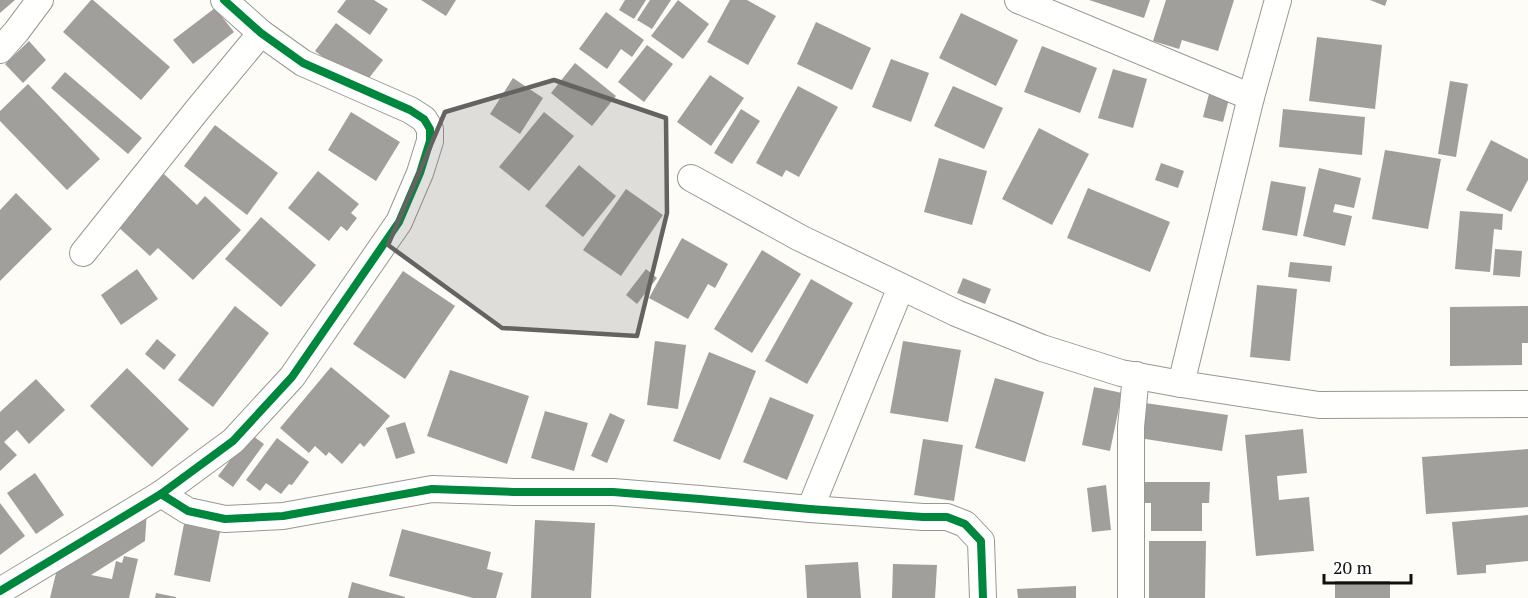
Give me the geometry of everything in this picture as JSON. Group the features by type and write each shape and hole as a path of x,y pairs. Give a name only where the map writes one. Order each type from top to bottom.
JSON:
{"street":[{"path":"0,50 40,0"},
{"path":"0,591 162,494 233,441 291,377 399,222 420,173 430,141 430,129 424,119 410,110 303,63 261,33 224,0"},
{"path":"1018,0 1251,96"},
{"path":"1181,384 1251,96 1278,0"},
{"path":"83,253 261,33"},
{"path":"692,178 800,238 956,313 1042,348 1121,373 1319,405 1528,404"},
{"path":"810,509 901,286"},
{"path":"1131,598 1131,427 1136,375"},
{"path":"162,494 188,511 225,519 283,516 432,489 613,492 810,509 947,517 965,524 981,541 983,598"}],"highlighted area":[{"path":"554,80 666,118 667,213 637,336 502,328 388,245 445,112"}],"building":[{"path":"0,0 15,0 0,13"},
{"path":"91,0 170,67 141,100 63,32"},
{"path":"346,0 374,0 388,9 370,35 337,12"},
{"path":"421,0 456,0 446,16"},
{"path":"625,0 646,0 634,19 619,10"},
{"path":"650,0 671,0 652,29 637,20"},
{"path":"678,0 709,24 683,59 651,36"},
{"path":"730,0 747,0 776,16 748,65 707,42"},
{"path":"1089,0 1150,0 1144,18"},
{"path":"1166,0 1234,0 1218,51 1182,40 1179,49 1153,41"},
{"path":"1370,0 1387,0 1385,6"},
{"path":"215,8 234,32 193,64 173,40"},
{"path":"606,12 644,40 632,57 621,49 607,69 579,49"},
{"path":"961,13 1018,40 996,86 939,58"},
{"path":"816,22 871,48 852,90 797,64"},
{"path":"336,23 383,60 362,87 315,51"},
{"path":"1317,37 1382,45 1375,109 1309,101"},
{"path":"29,41 46,60 23,83 5,64"},
{"path":"647,45 673,64 644,102 618,82"},
{"path":"1042,46 1097,68 1080,113 1024,92"},
{"path":"891,59 929,73 911,122 872,107"},
{"path":"575,63 616,96 592,126 551,93"},
{"path":"1113,69 1147,79 1133,128 1098,118"},
{"path":"65,72 142,138 128,154 51,88"},
{"path":"710,75 744,98 711,146 677,122"},
{"path":"513,78 543,98 520,134 490,114"},
{"path":"1450,81 1468,84 1456,157 1438,154"},
{"path":"28,84 100,159 67,190 0,121 0,111"},
{"path":"798,86 838,107 799,177 786,170 782,177 756,163"},
{"path":"953,86 1003,108 984,149 934,126"},
{"path":"1209,94 1229,99 1223,122 1203,117"},
{"path":"741,109 760,121 732,164 714,153"},
{"path":"1283,109 1365,117 1362,155 1279,147"},
{"path":"351,112 400,142 376,181 328,150"},
{"path":"544,112 574,136 529,191 499,167"},
{"path":"215,125 278,173 247,215 184,166"},
{"path":"1039,128 1089,154 1052,225 1002,199"},
{"path":"1491,140 1528,159 1528,180 1511,212 1466,190"},
{"path":"1385,150 1441,159 1428,229 1372,219"},
{"path":"939,158 987,171 972,225 924,212"},
{"path":"1161,163 1184,171 1178,188 1155,180"},
{"path":"579,165 616,196 583,237 545,206"},
{"path":"1319,168 1361,178 1354,208 1335,204 1333,212 1352,216 1345,246 1303,236"},
{"path":"318,171 359,204 351,213 357,218 347,231 341,226 329,241 288,208"},
{"path":"164,174 197,205 205,196 241,230 193,280 158,248 150,256 116,225"},
{"path":"1271,181 1306,187 1297,236 1262,230"},
{"path":"1088,188 1170,222 1150,272 1067,238"},
{"path":"626,189 663,215 621,276 583,250"},
{"path":"16,193 52,229 0,281 0,210"},
{"path":"1460,211 1503,214 1502,230 1494,229 1490,272 1455,269"},
{"path":"261,217 316,265 281,307 225,259"},
{"path":"682,238 728,264 715,288 708,284 688,319 649,298"},
{"path":"1495,249 1522,251 1520,277 1493,275"},
{"path":"762,250 801,274 752,353 714,329"},
{"path":"1290,262 1332,266 1330,282 1288,277"},
{"path":"137,269 158,299 121,325 101,295"},
{"path":"646,269 657,278 637,304 626,295"},
{"path":"403,271 455,306 405,379 353,344"},
{"path":"963,278 991,289 985,304 957,293"},
{"path":"811,279 853,303 807,384 765,361"},
{"path":"1257,285 1297,289 1290,361 1250,357"},
{"path":"235,306 269,333 213,407 178,380"},
{"path":"1528,306 1528,343 1522,343 1522,365 1450,366 1450,307"},
{"path":"157,339 176,355 164,370 145,354"},
{"path":"655,341 686,345 678,409 647,405"},
{"path":"903,341 961,350 948,422 890,413"},
{"path":"709,352 756,371 720,460 673,441"},
{"path":"331,367 390,416 364,447 360,443 342,464 329,452 326,456 315,446 309,453 280,428"},
{"path":"127,368 189,429 152,467 90,406"},
{"path":"450,370 529,396 507,464 427,436"},
{"path":"995,378 1044,392 1025,462 975,448"},
{"path":"36,379 65,410 29,444 17,430 4,442 17,455 0,471 0,412"},
{"path":"1094,387 1122,393 1110,451 1082,445"},
{"path":"770,397 814,415 787,480 743,462"},
{"path":"1145,403 1228,415 1222,451 1139,438"},
{"path":"545,411 588,423 574,471 531,458"},
{"path":"610,413 625,420 607,463 591,456"},
{"path":"405,422 415,453 396,459 386,428"},
{"path":"1303,429 1307,473 1277,476 1279,500 1309,497 1314,551 1256,556 1245,435"},
{"path":"250,434 264,444 233,487 218,476"},
{"path":"277,438 309,462 292,485 289,484 281,494 266,483 260,491 246,480"},
{"path":"923,439 963,445 954,501 914,495"},
{"path":"1528,449 1528,507 1426,514 1422,457"},
{"path":"35,473 64,515 36,534 7,493"},
{"path":"1143,482 1210,482 1209,503 1202,503 1202,531 1151,531 1151,503 1143,503"},
{"path":"1106,485 1111,530 1092,532 1087,488"},
{"path":"0,503 25,536 0,555"},
{"path":"147,510 145,541 91,575 112,579 116,561 122,563 124,556 138,559 129,598 50,598 57,569"},
{"path":"1528,515 1528,561 1486,565 1486,573 1457,575 1452,522"},
{"path":"535,520 595,523 591,598 531,598"},
{"path":"184,524 220,532 210,582 174,575"},
{"path":"402,529 491,552 487,569 503,573 496,598 473,598 389,576"},
{"path":"1149,541 1206,541 1205,598 1149,598"},
{"path":"858,562 861,598 807,598 805,565"},
{"path":"893,564 937,565 935,598 892,598"},
{"path":"1335,581 1390,581 1390,598 1335,598"},
{"path":"352,582 405,597 405,598 348,598"},
{"path":"1076,586 1076,598 1018,598 1017,589"},
{"path":"156,593 176,597 176,598 155,598"}],"cycle path":[{"path":"0,591 161,494 233,441 292,377 399,222 420,173 430,141 430,129 424,119 410,110 303,63 261,33 224,0"},
{"path":"161,494 188,511 225,519 283,516 432,489 613,492 810,509 947,517 965,524 981,541 983,598"}]}
